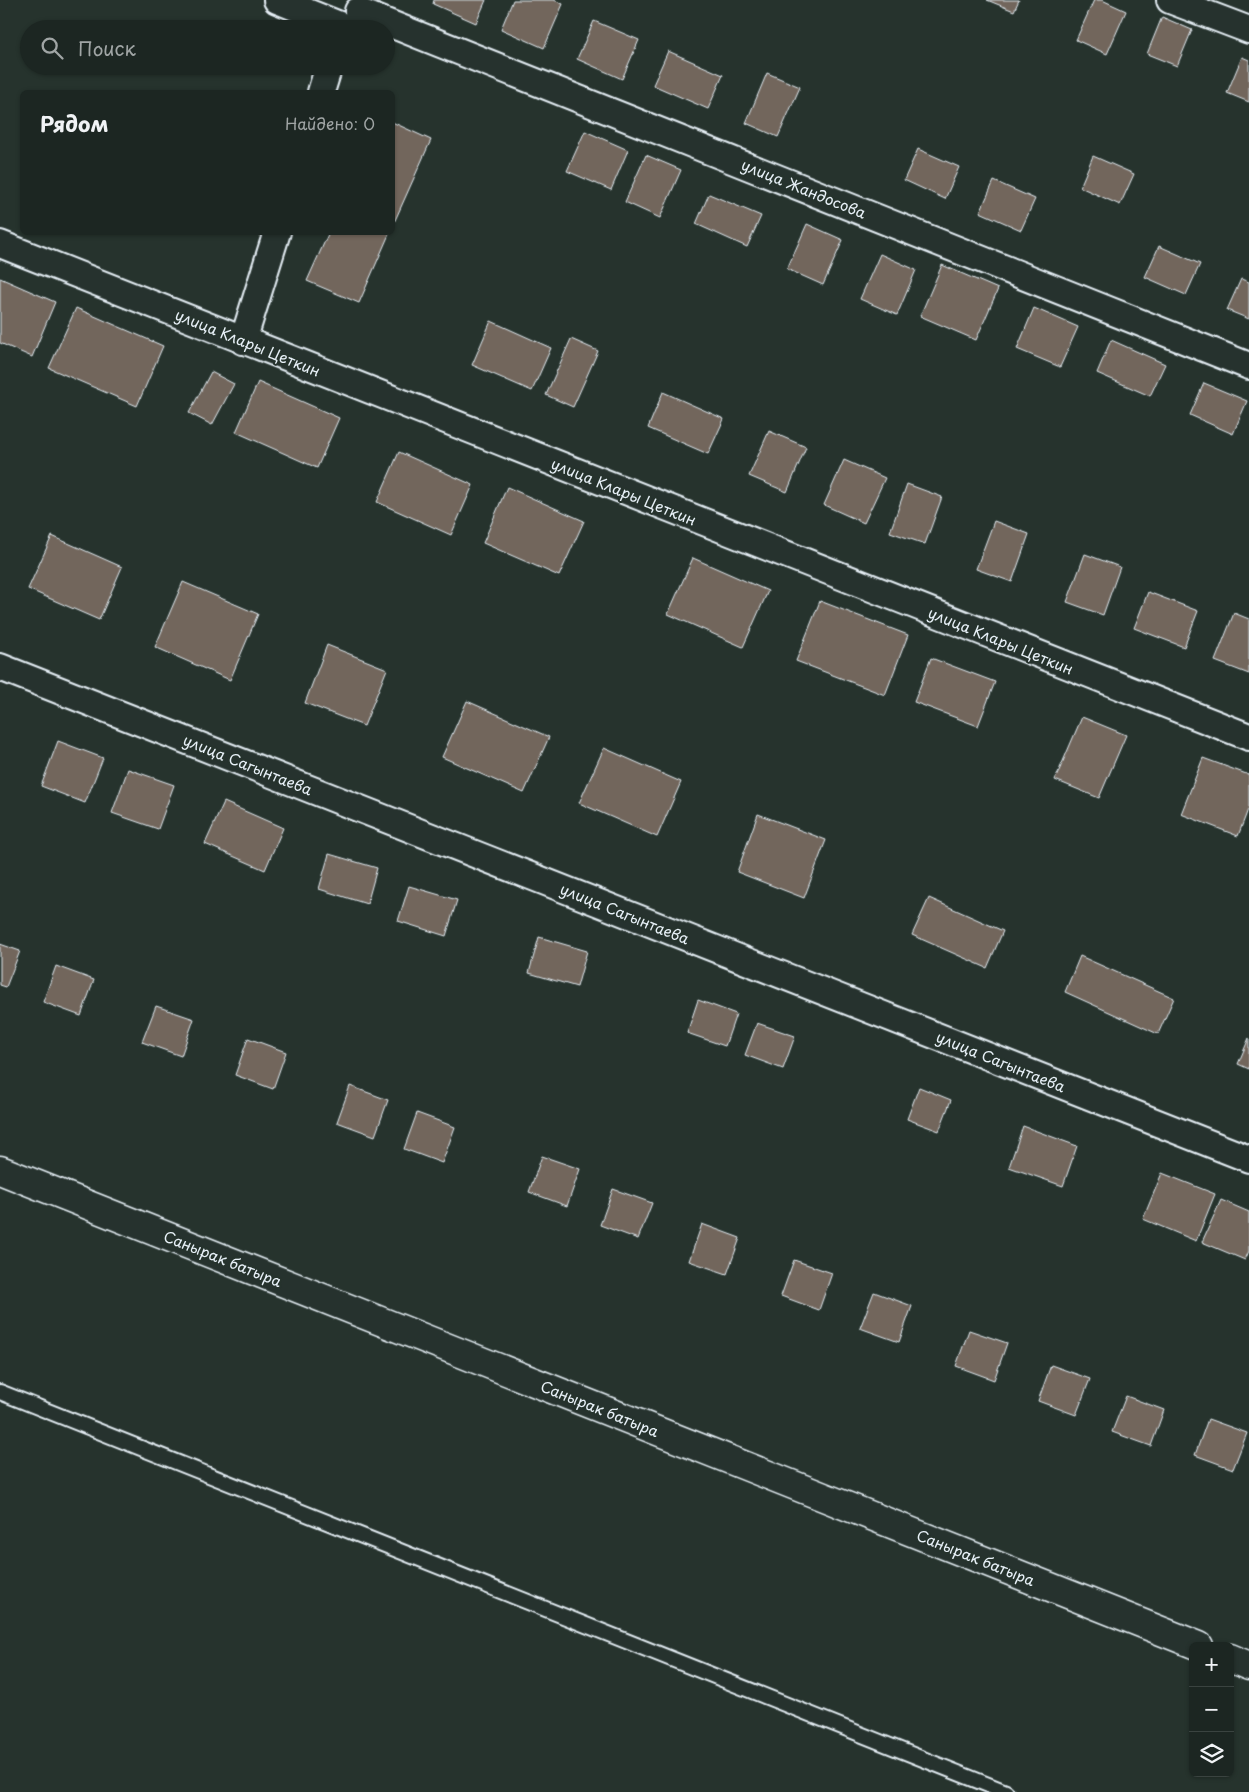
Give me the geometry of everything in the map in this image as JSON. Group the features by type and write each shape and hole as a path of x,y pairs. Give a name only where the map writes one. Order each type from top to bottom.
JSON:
{"street":[{"name":"улица Жандосова","path":"277,0 351,16"},
{"path":"1170,0 1249,30"},
{"name":"улица Жандосова","path":"395,33 1249,366"},
{"path":"322,90 327,75"},
{"path":"243,341 276,235"},
{"name":"улица Клары Цеткин","path":"0,244 1249,737"},
{"name":"улица Сагынтаева","path":"0,667 1249,1159"},
{"name":"Санырак батыра","path":"0,1170 1189,1642"},
{"path":"1234,1660 1249,1666"}],"lane":[{"path":"0,1392 1006,1792"}],"building":[{"path":"434,0 486,0 476,23 433,4"},
{"path":"513,0 554,0 563,4 544,48 501,29"},
{"path":"987,0 1019,0 1014,11"},
{"path":"1094,0 1102,0 1126,11 1107,54 1076,40"},
{"path":"1162,17 1192,30 1177,66 1147,54"},
{"path":"594,21 639,40 622,79 577,59"},
{"path":"668,51 723,75 708,109 653,85"},
{"path":"1242,57 1249,60 1249,102 1227,93"},
{"path":"767,73 800,87 778,137 746,123"},
{"path":"395,123 431,140 395,220"},
{"path":"585,131 628,150 611,190 567,171"},
{"path":"918,149 959,167 945,199 904,180"},
{"path":"646,155 681,170 660,218 625,202"},
{"path":"1093,156 1134,174 1120,205 1080,187"},
{"path":"994,181 1035,199 1021,230 980,212"},
{"path":"709,194 761,216 747,247 696,224"},
{"path":"807,224 843,240 823,285 787,269"},
{"path":"328,235 389,235 359,303 307,281"},
{"path":"1159,246 1200,264 1186,295 1145,277"},
{"path":"880,254 916,270 897,315 860,299"},
{"path":"942,265 998,289 976,340 920,316"},
{"path":"0,278 55,302 32,357 0,343"},
{"path":"1241,279 1249,282 1249,319 1227,310"},
{"path":"76,308 163,346 137,406 49,368"},
{"path":"1034,308 1078,327 1060,367 1017,349"},
{"path":"491,321 551,348 532,391 472,365"},
{"path":"571,339 598,351 573,407 546,395"},
{"path":"1111,340 1165,364 1150,396 1097,373"},
{"path":"211,372 234,384 212,425 189,413"},
{"path":"258,382 339,418 317,468 236,432"},
{"path":"1204,383 1247,401 1233,434 1190,415"},
{"path":"663,392 724,419 708,454 648,428"},
{"path":"769,431 806,447 787,492 749,476"},
{"path":"399,452 473,485 451,535 377,502"},
{"path":"844,460 885,478 864,523 824,505"},
{"path":"907,484 942,497 925,544 890,532"},
{"path":"507,487 584,521 559,576 483,543"},
{"path":"994,521 1029,534 1012,582 976,569"},
{"path":"52,536 122,567 99,620 28,589"},
{"path":"1085,554 1120,567 1103,615 1067,602"},
{"path":"693,558 768,591 743,647 668,614"},
{"path":"183,582 258,614 230,680 155,647"},
{"path":"1148,592 1198,611 1184,647 1134,628"},
{"path":"820,601 908,635 885,695 796,661"},
{"path":"1234,613 1249,619 1249,674 1215,661"},
{"path":"327,645 387,669 364,726 305,703"},
{"path":"931,658 995,682 978,726 914,702"},
{"path":"467,701 549,737 524,793 442,757"},
{"path":"1082,717 1126,735 1099,798 1055,780"},
{"path":"58,741 103,758 85,803 41,786"},
{"path":"604,748 681,782 657,837 579,803"},
{"path":"1203,758 1249,775 1249,807 1238,836 1181,814"},
{"path":"128,769 174,785 158,829 112,813"},
{"path":"224,802 283,828 265,870 205,844"},
{"path":"758,814 826,840 804,898 737,872"},
{"path":"329,854 377,868 367,904 319,889"},
{"path":"409,886 457,900 446,936 398,921"},
{"path":"929,898 1003,931 987,968 912,935"},
{"path":"539,937 587,951 577,987 529,973"},
{"path":"0,944 20,951 6,987 0,985"},
{"path":"1080,956 1174,998 1158,1034 1065,992"},
{"path":"56,966 94,980 81,1016 43,1002"},
{"path":"698,1000 736,1014 725,1046 687,1033"},
{"path":"156,1006 194,1019 181,1056 142,1042"},
{"path":"757,1023 795,1036 783,1069 745,1055"},
{"path":"248,1038 286,1052 273,1089 235,1075"},
{"path":"1249,1038 1249,1069 1238,1064"},
{"path":"350,1086 388,1100 375,1136 337,1122"},
{"path":"919,1087 951,1100 939,1131 907,1119"},
{"path":"417,1113 455,1127 442,1163 404,1149"},
{"path":"1023,1126 1077,1146 1063,1186 1009,1167"},
{"path":"542,1156 580,1169 567,1206 529,1192"},
{"path":"1162,1173 1215,1194 1196,1241 1143,1219"},
{"path":"613,1189 652,1203 638,1239 600,1225"},
{"path":"1221,1200 1249,1212 1249,1251 1245,1260 1202,1242"},
{"path":"702,1224 740,1238 727,1274 689,1261"},
{"path":"794,1260 832,1273 819,1310 781,1296"},
{"path":"874,1292 912,1306 899,1342 860,1328"},
{"path":"969,1330 1007,1343 994,1380 956,1366"},
{"path":"1051,1365 1090,1379 1076,1415 1038,1401"},
{"path":"1126,1396 1164,1410 1151,1446 1112,1432"},
{"path":"1208,1419 1247,1433 1233,1469 1195,1455"}]}
